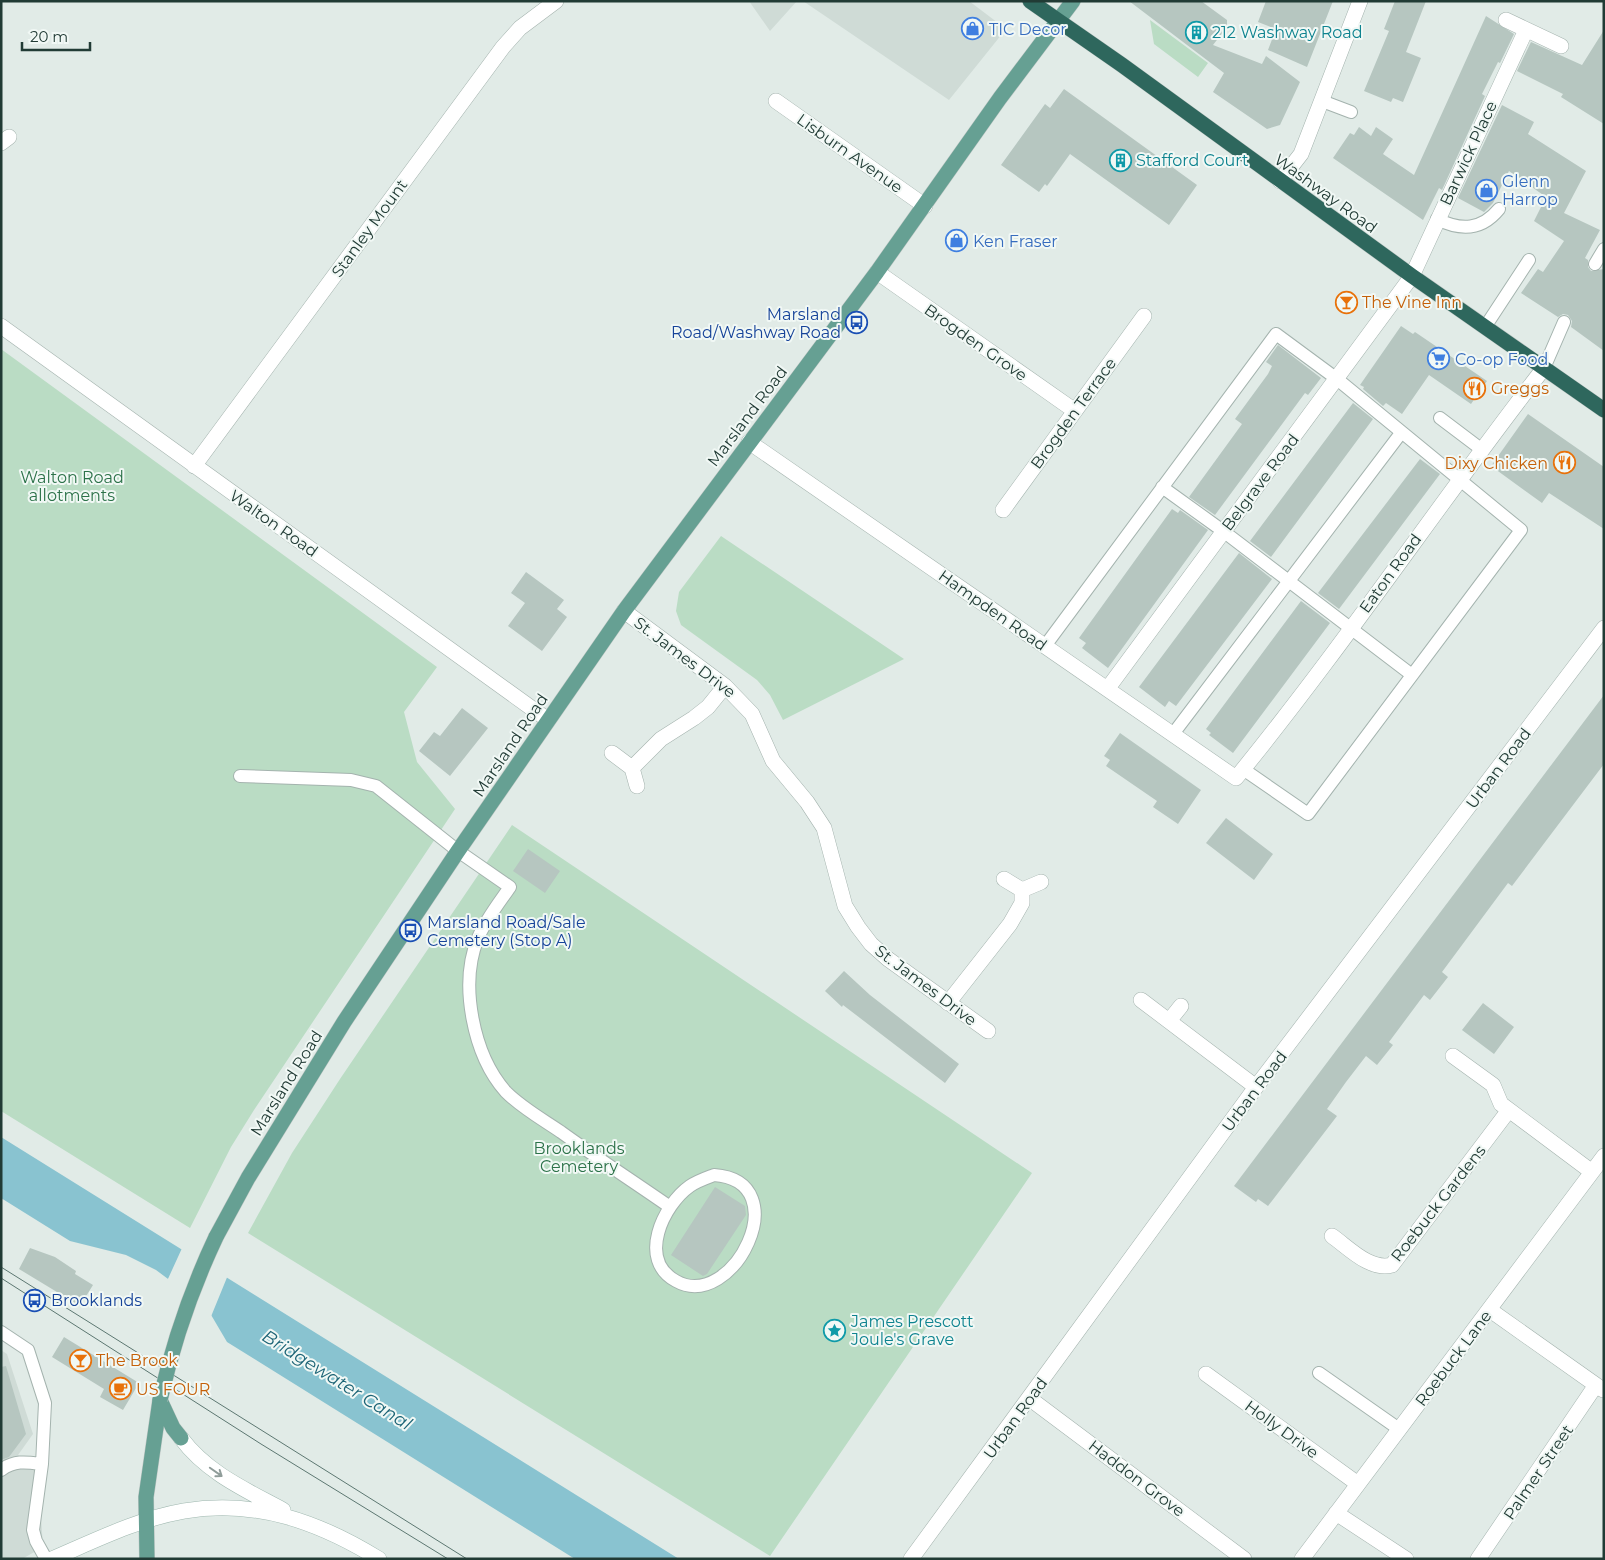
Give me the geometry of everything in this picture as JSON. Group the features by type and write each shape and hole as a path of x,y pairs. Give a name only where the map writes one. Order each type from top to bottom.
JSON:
{"highway":[{"name":"Washway Road","path":"1030,1 1056,22 1122,65 1412,276 1604,410"}],"main road":[{"name":"Marsland Road","path":"147,1559 145,1522 149,1464 160,1400 171,1352 184,1312 216,1237 256,1164 344,1022 458,851 624,611 877,272 1073,1"},
{"path":"160,1400 173,1428 181,1438"}],"street":[{"name":"Stanley Mount","path":"194,466 503,47 520,28 556,1"},
{"path":"1280,181 1301,154 1360,1"},
{"path":"1506,20 1561,46"},
{"name":"Barwick Place","path":"1412,276 1526,30"},
{"name":"Lisburn Avenue","path":"776,100 925,206"},
{"name":"Brogden Grove","path":"877,272 1075,411"},
{"name":"Belgrave Road","path":"1108,688 1412,276"},
{"name":"Brogden Terrace","path":"1003,510 1144,316"},
{"name":"Walton Road","path":"1,326 548,720"},
{"name":"Eaton Road","path":"1240,774 1350,628 1458,479 1544,368"},
{"name":"Hampden Road","path":"749,442 1173,734 1240,774"},
{"name":"St. James Drive","path":"624,611 725,686 752,714 773,761 807,802 824,828 845,906 858,927 888,959 988,1031"},
{"name":"Urban Road","path":"911,1559 1256,1087 1604,628"},
{"path":"632,768 661,739 708,707 725,686"},
{"path":"612,753 632,768 637,786"},
{"path":"1004,879 1022,890"},
{"path":"1022,890 1041,882"},
{"path":"948,1003 991,945 1010,924 1022,903 1022,890"},
{"path":"1141,1000 1256,1087"},
{"path":"1169,1021 1181,1006"},
{"path":"1453,1056 1492,1085 1501,1104 1592,1172"},
{"name":"Roebuck Gardens","path":"1332,1236 1371,1264 1384,1267 1392,1265 1509,1110"},
{"name":"Roebuck Lane","path":"1302,1559 1604,1156"},
{"path":"1490,1310 1600,1388"},
{"name":"Holly Drive","path":"1206,1374 1358,1484"},
{"name":"Palmer Street","path":"1478,1559 1600,1388"},
{"name":"Haddon Grove","path":"1029,1398 1244,1559"},
{"path":"181,1438 192,1452 215,1472 298,1518 346,1538 379,1559"},
{"path":"52,1559 145,1522 185,1510 264,1511 298,1518"},
{"path":"1336,1513 1406,1559"}],"lane":[{"path":"1322,101 1351,112"},
{"path":"1437,219 1453,227 1476,225 1490,220 1499,209"},
{"path":"1595,264 1604,249"},
{"path":"1485,327 1529,260"},
{"path":"1544,368 1564,322"},
{"path":"1044,646 1276,334 1336,379 1521,530 1308,814 1240,774"},
{"path":"1440,418 1481,449"},
{"path":"1173,734 1401,433"},
{"path":"1162,487 1412,675"},
{"path":"240,776 351,780 376,786 458,851 510,887 491,914 478,938 472,961 470,988 478,1036 485,1059 496,1079 526,1109 670,1207"},
{"path":"714,1175 726,1176 738,1181 755,1201 756,1215 748,1242 732,1267 709,1285 696,1288 683,1286 671,1279 662,1268 656,1256 656,1243 664,1218 670,1207 690,1186 714,1175"},
{"path":"1,1332 28,1350 45,1403 42,1464 33,1530 36,1541 46,1559"},
{"path":"1319,1373 1399,1429"},
{"path":"1,1470 10,1464 21,1462 42,1464"}],"shaded area":[{"path":"749,1 797,1 770,31"},
{"path":"803,1 969,1 1006,29 949,100"},
{"path":"1,1350 7,1354 33,1434 18,1455 38,1472 43,1547 22,1559 1,1559"}],"green space":[{"path":"1150,20 1208,63 1198,77 1154,44"},
{"name":"Walton Road allotments","path":"1,349 437,667 404,712 417,762 455,809 254,1110 231,1147 190,1228 1,1111"},
{"path":"721,536 904,659 783,720 770,695 757,680 681,625 676,611 679,592"},
{"name":"Brooklands Cemetery","path":"512,825 1032,1173 770,1556 248,1233 292,1153"}],"water":[{"name":"Bridgewater Canal","path":"1,1137 679,1559 575,1559 227,1342 207,1308 156,1270 126,1255 70,1241 1,1198"}],"pier":[{"path":"183,1246 228,1275 210,1319 205,1310 167,1281"}],"building":[{"path":"1129,1 1201,1 1227,20 1227,27 1213,45 1262,64 1266,56 1300,82 1280,125 1267,129 1213,92 1224,73"},
{"path":"1266,1 1333,1 1307,67 1268,50 1276,29 1258,22"},
{"path":"1395,1 1426,1 1406,52 1421,58 1403,102 1393,98 1391,102 1364,91 1389,31 1384,29"},
{"path":"1486,16 1514,34 1482,94 1485,96 1442,190 1439,188 1423,220 1333,158 1350,133 1354,135 1359,127 1371,136 1376,127 1393,139 1383,154 1414,175"},
{"path":"1604,30 1604,124 1561,97 1563,94 1517,71 1531,42 1582,65"},
{"name":"Stafford Court","path":"1064,89 1197,185 1169,225 1070,154 1047,186 1045,184 1039,192 1001,165 1045,104 1050,108"},
{"path":"1502,105 1534,122 1528,134 1586,171 1564,213 1600,230 1585,258 1588,260 1588,267 1591,271 1604,269 1604,351 1571,327 1572,321 1568,315 1563,314 1558,317 1521,293 1538,269 1543,272 1564,241 1534,221 1546,197 1509,171 1493,203 1484,212 1458,198"},
{"path":"1401,326 1413,334 1415,332 1487,381 1471,404 1429,375 1402,414 1386,403 1383,406 1363,389 1364,387 1360,385"},
{"path":"1278,345 1321,378 1308,395 1305,393 1215,515 1189,497 1242,424 1235,419 1268,374 1272,366 1266,362"},
{"path":"1353,403 1373,419 1271,557 1250,541"},
{"path":"1528,414 1604,467 1604,529 1549,493 1542,503 1491,466"},
{"path":"1420,459 1440,474 1339,609 1318,593"},
{"path":"1172,509 1178,513 1180,510 1208,530 1108,668 1082,648 1086,643 1079,638"},
{"path":"1239,553 1272,579 1176,706 1169,701 1165,707 1139,687"},
{"path":"526,572 564,600 557,609 567,617 542,651 508,626 525,603 511,593"},
{"path":"1301,601 1330,623 1233,753 1209,735 1211,733 1206,729"},
{"path":"1604,695 1604,764 1512,886 1508,883 1442,972 1448,977 1430,1000 1424,995 1389,1042 1393,1045 1377,1065 1366,1056 1346,1082 1327,1109 1337,1116 1268,1206 1258,1199 1256,1202 1234,1186"},
{"path":"462,708 488,728 450,776 419,751 434,732 440,736"},
{"path":"1120,733 1201,790 1178,824 1153,807 1157,801 1106,766 1110,760 1104,756"},
{"path":"1226,818 1273,854 1254,880 1206,843"},
{"path":"528,849 560,871 545,893 513,871"},
{"path":"844,971 870,995 959,1064 945,1083 843,1005 842,1007 825,991"},
{"path":"1483,1003 1514,1027 1494,1054 1462,1030"},
{"path":"715,1187 745,1206 746,1215 707,1274 703,1276 671,1255"},
{"path":"30,1248 55,1257 76,1271 75,1274 93,1285 80,1306 19,1269"},
{"path":"64,1337 139,1383 123,1410 100,1397 104,1389 52,1357"},
{"path":"6,1366 26,1434 9,1457 1,1460 1,1367"}],"tram line":[{"path":"1,1267 467,1559"},
{"path":"1,1278 261,1444 448,1559"}],"place":[{"name":"TIC Decor","path":"973,29"},
{"name":"212 Washway Road","path":"1196,32"},
{"name":"Stafford Court","path":"1120,160"},
{"name":"Glenn Harrop","path":"1486,190"},
{"name":"Ken Fraser","path":"957,241"},
{"name":"The Vine Inn","path":"1346,302"},
{"name":"Marsland Road/Washway Road","path":"857,323"},
{"name":"Co-op Food","path":"1439,359"},
{"name":"Greggs","path":"1475,388"},
{"name":"Dixy Chicken","path":"1564,463"},
{"name":"Marsland Road/Sale Cemetery (Stop A)","path":"411,931"},
{"name":"Brooklands","path":"35,1300"},
{"name":"James Prescott Joule's Grave","path":"835,1330"},
{"name":"The Brook","path":"80,1360"},
{"name":"US FOUR","path":"120,1389"}]}
